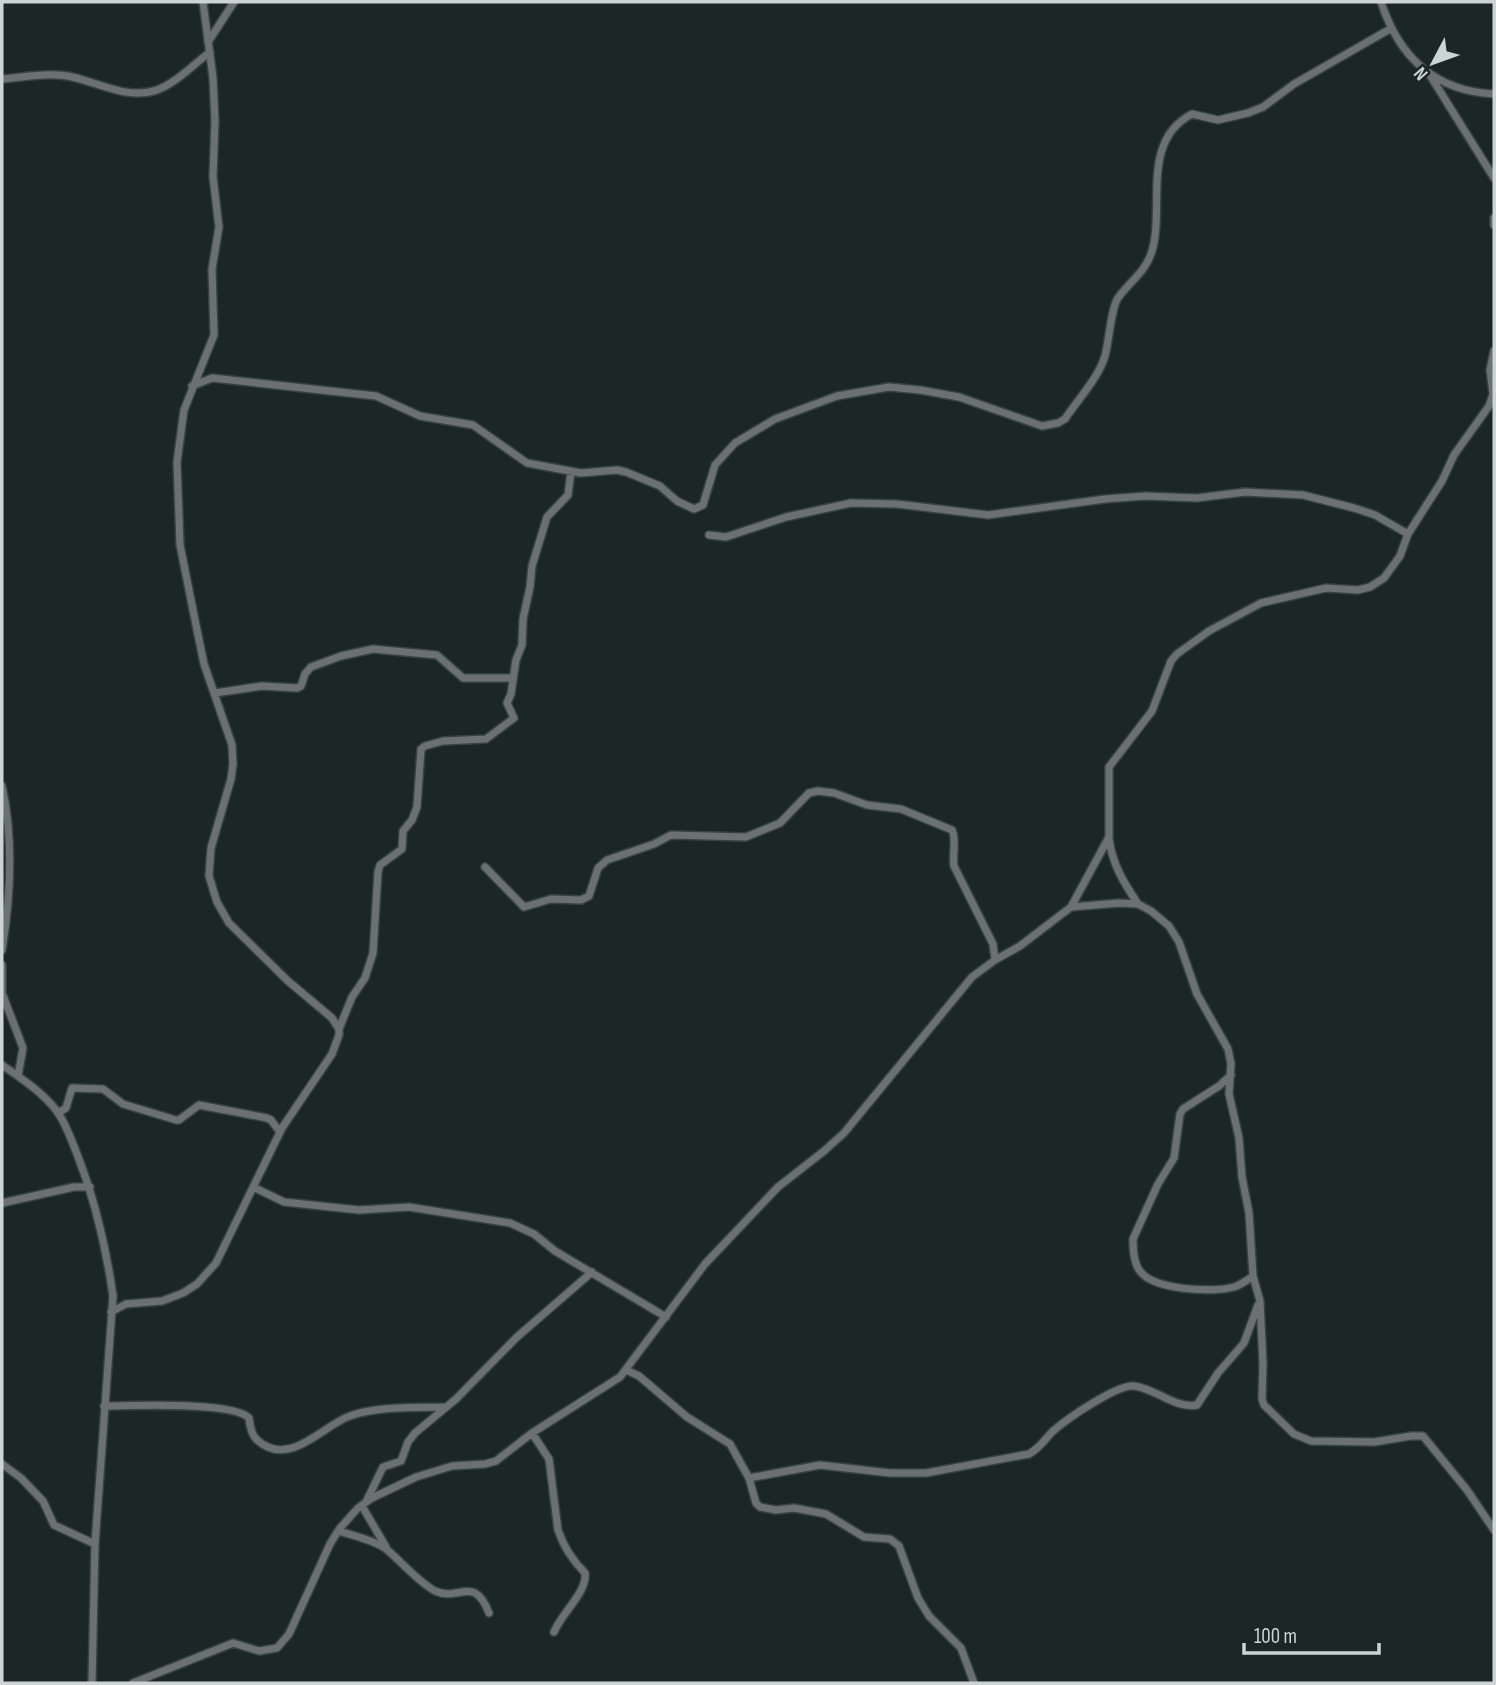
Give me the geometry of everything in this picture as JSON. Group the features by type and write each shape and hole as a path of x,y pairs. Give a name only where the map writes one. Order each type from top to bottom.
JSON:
{"street":[{"path":"203,2 210,52 215,121 214,177 219,218 212,269 214,335 192,386 181,423 177,462 180,545 204,664 232,745 233,764 209,860 209,876 217,902 229,923 288,981 332,1018 339,1029"},
{"path":"208,43 234,2"},
{"path":"1381,2 1390,29 1411,58 1427,72 1457,87 1477,93 1494,94"},
{"path":"192,386 212,378 376,396 420,415 473,425 527,463 571,472 626,472 660,486 686,506 699,508 707,498 715,465 735,443 787,414 836,396 889,387 960,397 1042,426 1058,423 1065,419 1097,374 1104,358 1117,299 1140,275 1151,254 1157,232 1159,161 1173,129 1192,114 1218,120 1263,107 1294,84 1390,29"},
{"path":"2,79 63,76 74,77 112,91 151,91 167,85 210,52"},
{"path":"1427,72 1494,178"},
{"path":"1494,218 1494,225"},
{"path":"1138,904 1116,867 1111,853 1109,767 1152,711 1165,672 1177,654 1209,631 1261,603 1326,588 1357,590 1370,587 1384,578 1396,563 1408,534 1442,481 1454,454 1489,407 1493,394 1490,370 1494,351"},
{"path":"111,1312 126,1304 172,1298 197,1284 222,1253 235,1219 280,1132 332,1055 337,1045 339,1029 352,997 365,978 373,953 380,865 402,849 402,831 415,816 421,749 443,741 486,739 514,719 507,705 516,660 522,645 531,566 547,517 568,495 571,472"},
{"path":"709,535 726,537 786,517 851,503 897,504 988,514 1105,499 1144,496 1197,498 1245,492 1303,495 1354,508 1375,515 1408,534"},
{"path":"215,693 255,686 297,688 311,667 341,656 373,649 438,656 463,678 513,678"},
{"path":"2,786 7,807 10,852 2,950"},
{"path":"485,867 524,907 551,899 581,900 589,896 598,868 607,860 654,844 671,835 746,837 780,822 809,793 834,793 867,805 901,809 952,830 955,835 952,855 954,866 993,944 995,960"},
{"path":"364,1504 416,1477 452,1466 496,1461 532,1433 611,1384 626,1370 705,1264 778,1187 844,1133 972,977 1020,946 1071,907 1090,876 1109,836"},
{"path":"1071,907 1138,904 1168,926 1179,942 1197,994 1228,1049 1231,1075 1229,1094 1239,1138 1242,1177 1249,1213 1253,1276 1260,1301 1264,1405 1298,1438 1311,1441 1374,1442 1423,1436 1467,1490 1494,1530"},
{"path":"2,965 2,993 23,1048 18,1076"},
{"path":"2,1065 37,1091 58,1113 67,1128 90,1187 109,1265 113,1296 95,1544 92,1683"},
{"path":"1231,1075 1219,1086 1183,1108 1174,1158 1158,1184 1133,1239 1133,1247 1139,1270 1153,1282 1187,1289 1227,1288 1238,1286 1253,1276"},
{"path":"58,1113 66,1108 72,1088 96,1087 108,1092 123,1104 176,1120 199,1105 267,1118 280,1132"},
{"path":"2,1203 74,1187 90,1187"},
{"path":"253,1187 284,1202 368,1210 410,1207 510,1223 534,1234 555,1251 666,1317"},
{"path":"133,1683 233,1643 259,1651 277,1648 289,1634 339,1531 364,1504 383,1467 401,1461 411,1438 592,1272"},
{"path":"748,1478 820,1465 890,1473 926,1473 1029,1454 1038,1450 1056,1429 1086,1407 1128,1386 1138,1386 1182,1404 1197,1405 1244,1343 1260,1301"},
{"path":"626,1370 645,1380 687,1417 725,1440 734,1451 760,1507 776,1510 793,1508 826,1514 864,1537 890,1539 900,1546 918,1598 929,1616 961,1648 974,1683"},
{"path":"104,1406 202,1406 239,1410 249,1418 251,1434 256,1439 272,1449 279,1450 312,1439 352,1415 381,1410 446,1407"},
{"path":"532,1433 550,1459 556,1522 561,1539 566,1552 585,1573 586,1578 582,1590 559,1620 554,1632"},
{"path":"2,1464 22,1478 43,1501 54,1525 95,1544"},
{"path":"364,1504 388,1551"},
{"path":"339,1531 369,1540 388,1551 436,1591 468,1591 478,1594 489,1613"}]}
